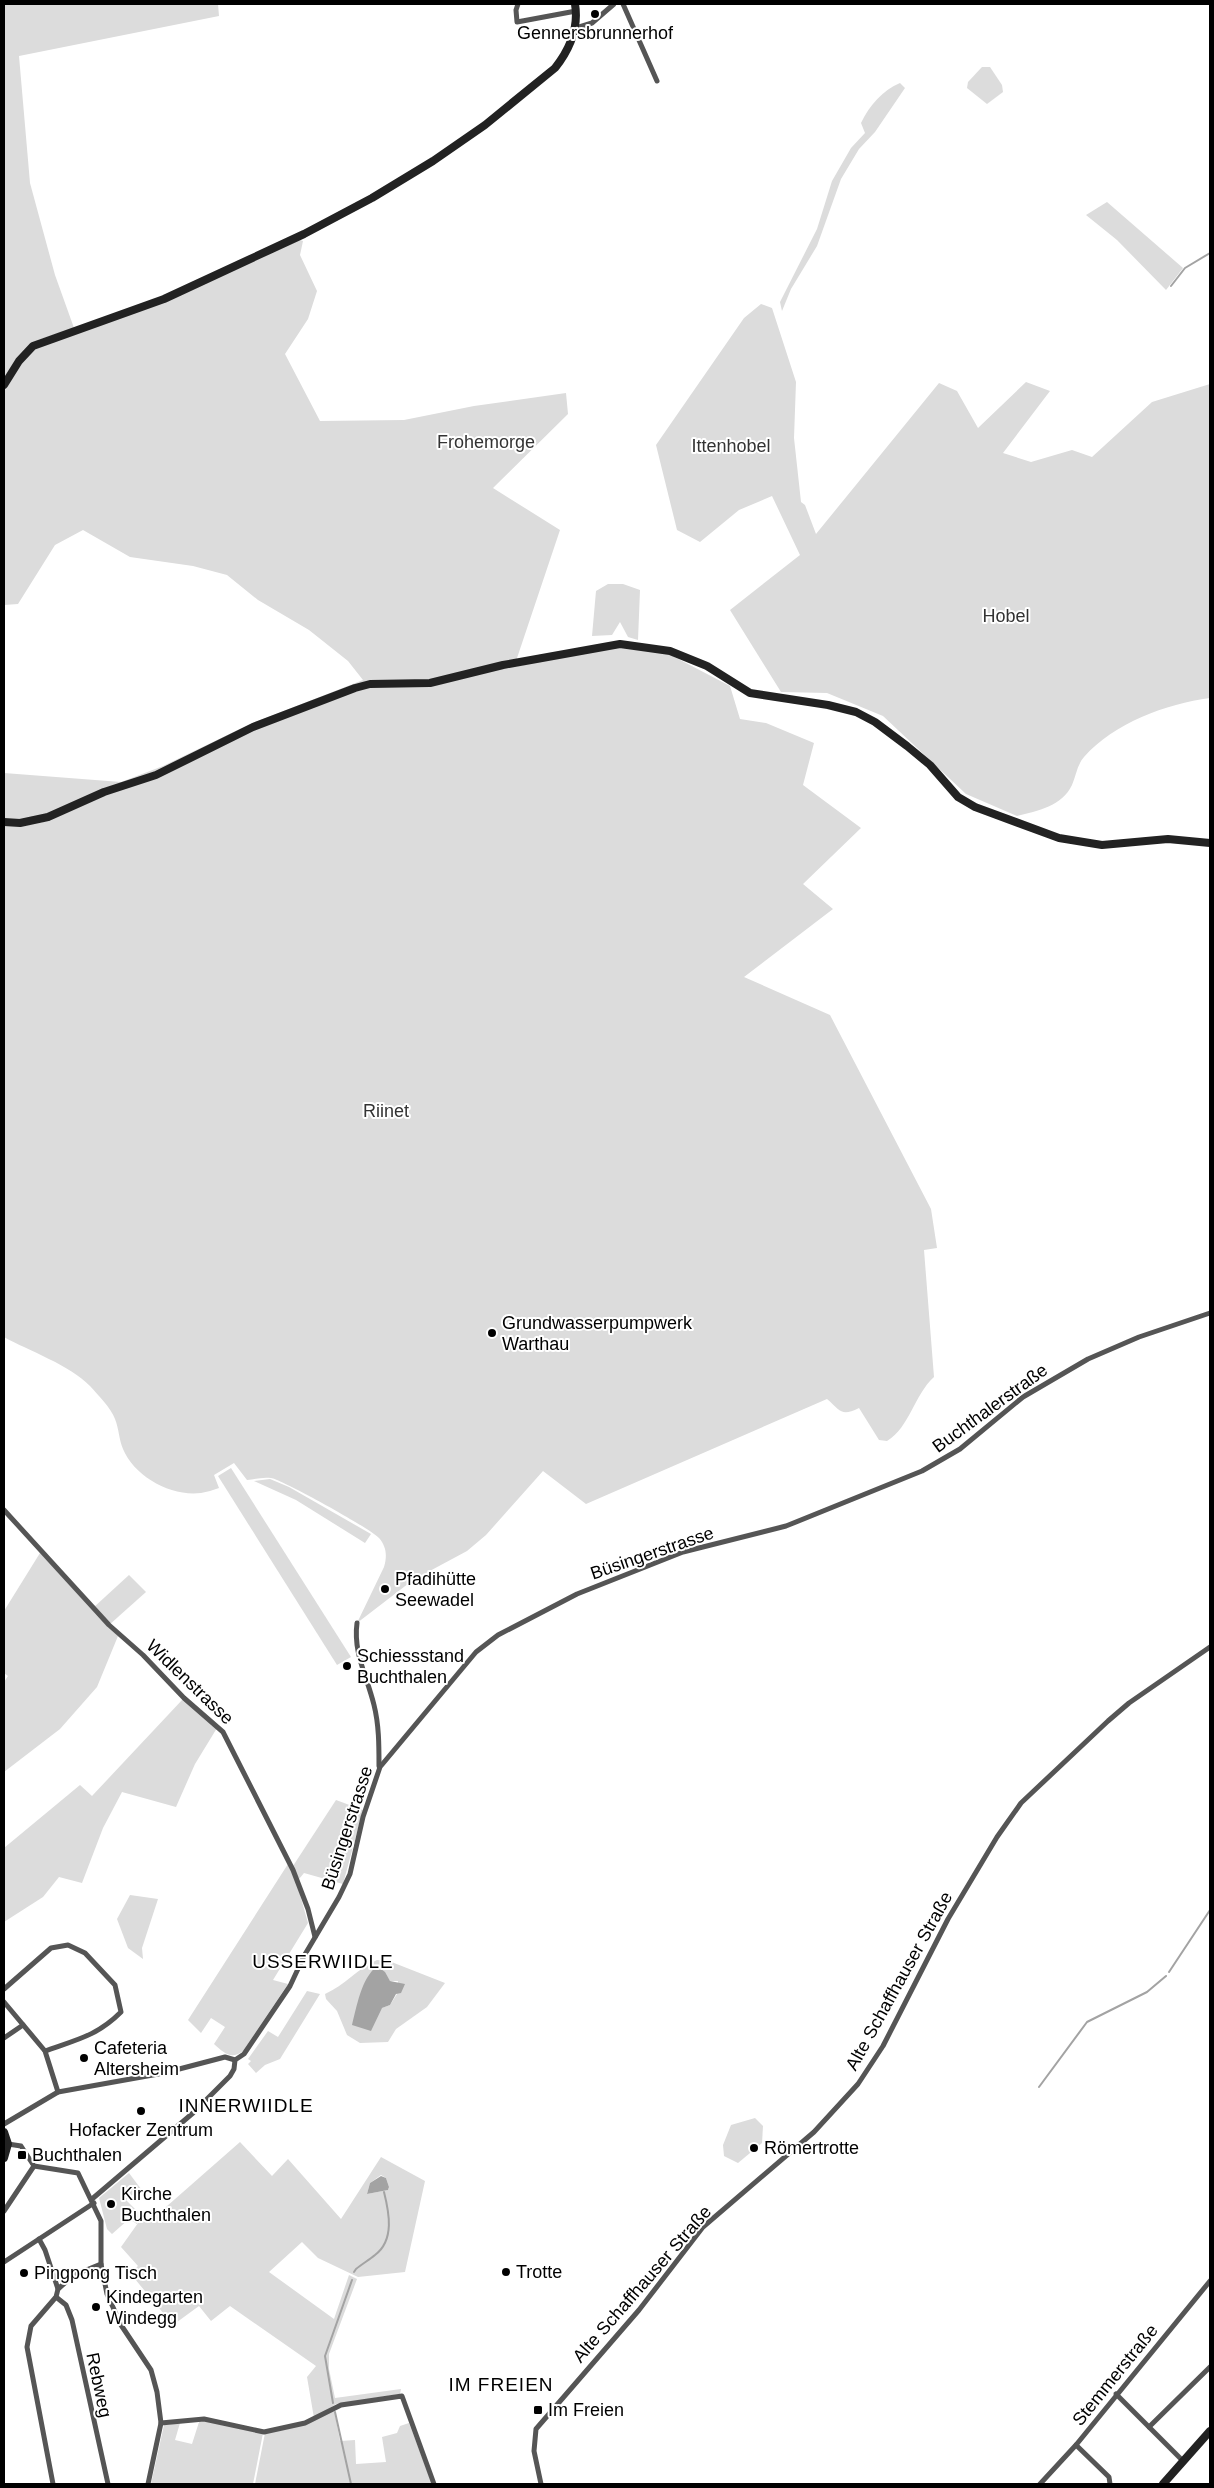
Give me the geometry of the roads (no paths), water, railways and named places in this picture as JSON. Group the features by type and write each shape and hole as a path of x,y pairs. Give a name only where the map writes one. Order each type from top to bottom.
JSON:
{"street":[{"path":"4,385 19,361 33,346 164,299 304,234 372,198 433,161 484,125 555,68 568,48 576,28 576,7 517,22 516,10 518,4"},
{"path":"576,28 592,23 614,4"},
{"path":"623,4 657,81"},
{"path":"4,822 20,823 48,816 104,792 156,775 245,731 354,688 370,684 430,683 503,665 620,644 670,651 688,656 750,693 806,700 856,712 875,722 930,765 958,797 975,807 1059,838 1102,845 1168,839 1210,843"},
{"name":"Buchthalerstraße","path":"786,1526 897,1482 944,1459 1023,1397 1088,1359 1139,1337 1210,1313"},
{"name":"Widlenstrasse","path":"4,1510 109,1626 143,1655 184,1698 223,1732 293,1870 308,1909 315,1937"},
{"name":"Büsingerstrasse","path":"4,2262 93,2201 193,2113 230,2076 234,2070 236,2060 244,2054 290,1986 315,1937 340,1897 350,1874 362,1817 380,1767 476,1652 498,1635 577,1594 674,1556 786,1526"},
{"path":"357,1623 356,1649 374,1704 379,1729 380,1767"},
{"name":"Alte Schaffhauser Straße","path":"541,2484 534,2451 536,2429 639,2310 704,2227 814,2132 858,2084 884,2046 948,1920 997,1837 1021,1803 1108,1721 1210,1647"},
{"path":"4,1989 51,1948 68,1945 85,1953 115,1985 121,2012 108,2025 92,2034 45,2051"},
{"path":"4,2002 45,2051 58,2092"},
{"path":"4,2038 23,2025"},
{"path":"4,2124 58,2092 164,2073 225,2057 236,2060"},
{"path":"4,2132 8,2144 4,2158"},
{"path":"8,2144 20,2145 34,2166 76,2172 82,2177 93,2201 102,2229 101,2264 107,2294 121,2325 151,2370 157,2392 161,2423 148,2484"},
{"path":"4,2211 34,2166"},
{"path":"38,2239 45,2250 58,2289 56,2297 31,2326 27,2347 53,2484"},
{"path":"58,2289 74,2275 101,2264"},
{"name":"Stemmerstraße","path":"1040,2484 1076,2445 1210,2281"},
{"name":"Rebweg","path":"56,2297 66,2306 72,2320 108,2484"},
{"path":"1149,2427 1210,2367"},
{"path":"1116,2394 1184,2462"},
{"path":"161,2423 204,2419 264,2432 305,2423 341,2405 402,2396 434,2484"},
{"path":"1163,2484 1210,2431"},
{"path":"1076,2445 1109,2478 1110,2484"}],"waterway":[{"path":"1171,286 1185,268 1210,253"},
{"path":"1169,1972 1210,1910"},
{"path":"1039,2087 1087,2022 1147,1992 1166,1976"},
{"path":"354,2272 375,2255 386,2242 389,2217 384,2192"},
{"path":"333,2403 325,2356 352,2280"},
{"path":"335,2412 351,2484"}],"place":[{"name":"Gennersbrunnerhof","path":"595,14"},
{"name":"Grundwasserpumpwerk Warthau","path":"492,1333"},
{"name":"Pfadihütte Seewadel","path":"385,1589"},
{"name":"Schiessstand Buchthalen","path":"347,1666"},
{"name":"Cafeteria Altersheim","path":"84,2058"},
{"name":"Hofacker Zentrum","path":"141,2111"},
{"name":"Römertrotte","path":"754,2148"},
{"name":"Buchthalen","path":"22,2155"},
{"name":"Kirche Buchthalen","path":"111,2204"},
{"name":"Trotte","path":"506,2272"},
{"name":"Pingpong Tisch","path":"24,2273"},
{"name":"Kindegarten Windegg","path":"96,2307"},
{"name":"Im Freien","path":"538,2410"}],"district":[{"name":"USSERWIIDLE","path":"323,1961"},
{"name":"INNERWIIDLE","path":"246,2105"},
{"name":"IM FREIEN","path":"501,2384"}],"park label":[{"name":"Frohemorge","path":"486,442"},
{"name":"Ittenhobel","path":"731,446"},
{"name":"Hobel","path":"1006,616"},
{"name":"Riinet","path":"386,1111"}]}
